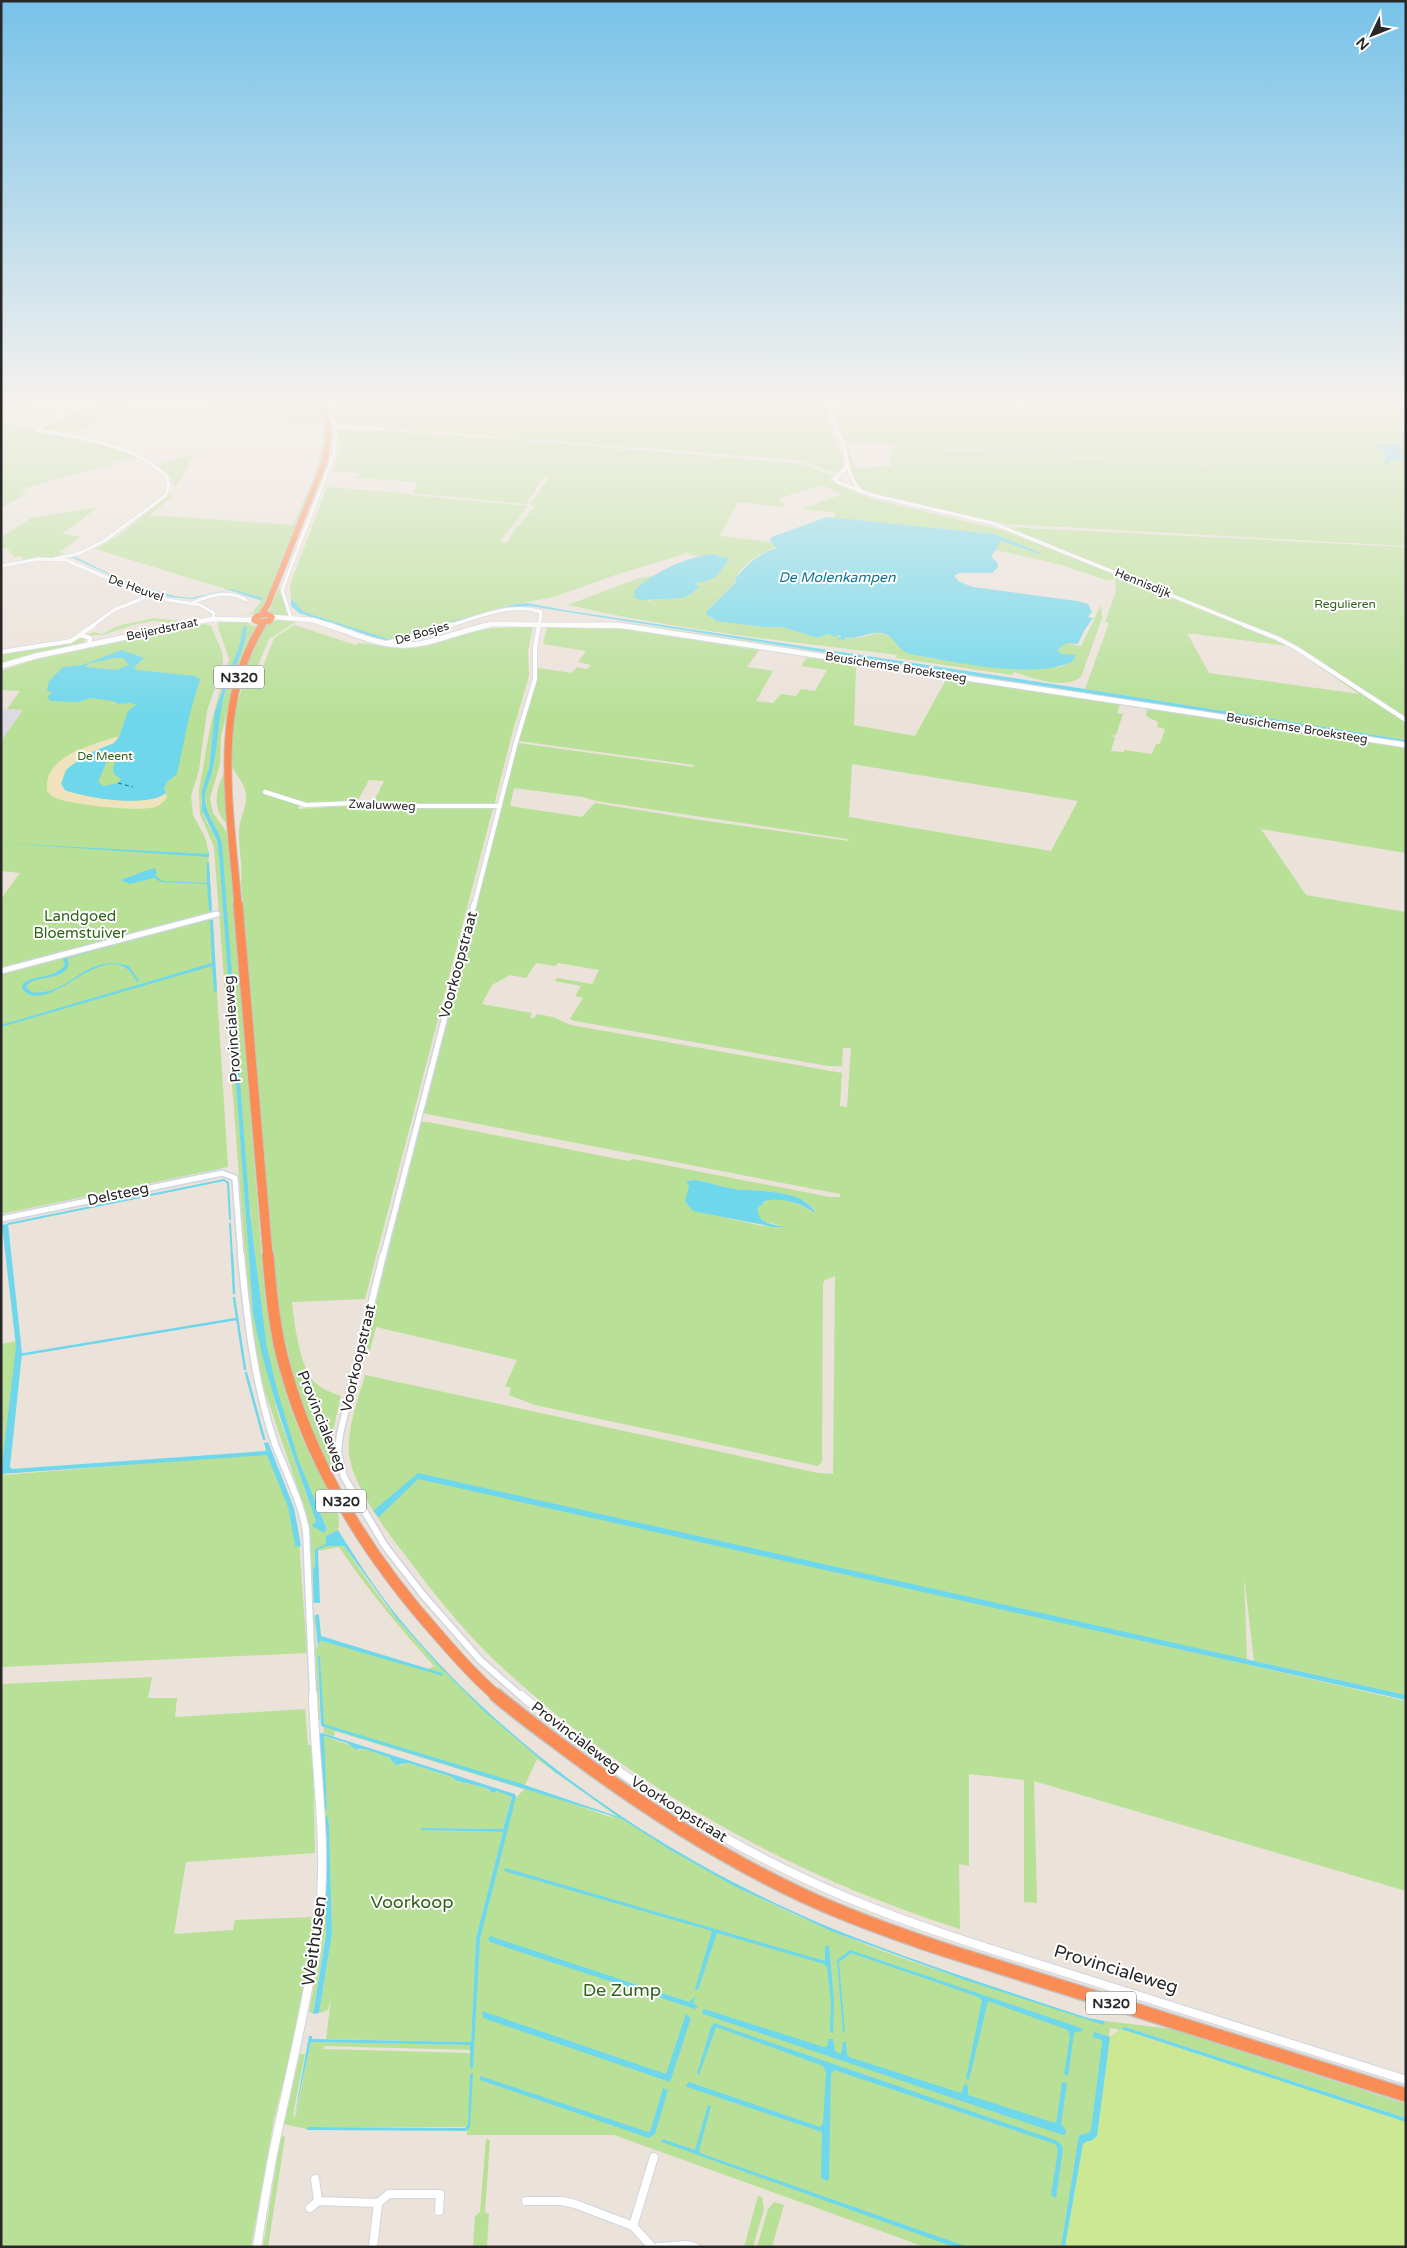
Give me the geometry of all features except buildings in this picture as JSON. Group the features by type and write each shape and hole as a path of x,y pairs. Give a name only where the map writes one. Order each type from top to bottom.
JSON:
{"highway":[{"path":"268,616 268,604 307,507"},
{"path":"258,620 268,616"},
{"path":"258,620 268,616"},
{"name":"Provincialeweg","path":"258,620 257,632 233,695 228,725 227,766 253,1110 279,1342 292,1393 316,1454 338,1496 379,1561 414,1607 489,1689 583,1762 641,1804 723,1854 820,1902"},
{"name":"N320","path":"820,1902 958,1956 1406,2095"}],"street":[{"path":"1,566 54,559 80,553 114,535 151,507"},
{"path":"291,618 282,590 314,507"},
{"name":"Hennisdijk","path":"919,507 992,523 1279,639 1311,656 1369,698 1406,720"},
{"name":"De Heuvel","path":"54,559 72,561 110,579 151,595 192,603 210,609 214,613 214,619"},
{"path":"192,603 224,594 234,595 246,600"},
{"path":"1,652 66,642 80,636 114,610 151,595"},
{"name":"De Bosjes","path":"268,616 313,620 387,643 518,607 539,610 541,612 540,623"},
{"name":"Beijerdstraat","path":"1,666 89,644 214,619 258,620"},
{"name":"Beusichemse Broeksteeg","path":"387,643 413,644 480,625 540,623 618,625 1406,745"},
{"name":"Voorkoopstraat","path":"540,623 535,648 535,679 516,742 362,1338 340,1434 338,1452 344,1477 385,1546 480,1660 540,1712 650,1793 718,1834 818,1884"},
{"path":"80,636 90,638 89,644"},
{"name":"Zwaluwweg","path":"265,792 306,805 355,803 386,806 500,806"},
{"path":"1,971 217,914"},
{"name":"Delsteeg","path":"1,1219 222,1173 235,1178 247,1325 257,1376 275,1443 302,1509 306,1530 314,1724"},
{"name":"Weithusen","path":"257,2247 273,2154 302,2024 319,1918 321,1882 320,1822 314,1724"},
{"name":"Provincialeweg","path":"818,1884 849,1898 985,1947 1406,2080"},
{"path":"633,2226 654,2157"},
{"path":"315,2179 318,2201"},
{"path":"373,2247 378,2204 389,2194 440,2194 439,2211"},
{"path":"310,2208 318,2201 378,2204"},
{"path":"526,2201 562,2201 633,2226 652,2247"},
{"path":"658,2247 688,2245 695,2247"}],"shaded area":[{"path":"1,709 24,710 1,741"}],"green space":[{"path":"98,507 62,534 80,537 59,552 70,555 24,562 21,556 14,557 7,548 1,549 1,538 31,518"},
{"path":"154,507 160,507 150,515 293,525 301,507 304,507 262,611 242,616 253,612 262,600 95,549 122,533"},
{"path":"319,507 527,507 500,541 507,543 513,532 534,507 735,507 720,536 770,542 776,546 753,559 742,568 735,579 736,582 706,612 712,619 763,627 782,627 818,638 828,634 841,637 838,638 858,638 879,633 890,636 904,651 924,657 1016,670 1060,667 1071,662 1057,650 1067,643 1081,646 1101,605 1102,618 1081,677 1066,683 1057,683 1014,672 1012,675 896,658 897,655 691,628 568,605 636,579 657,575 635,590 649,601 663,598 679,598 691,593 698,587 694,583 707,581 729,560 713,555 699,556 688,553 618,574 554,597 516,604 395,639 383,638 304,612 291,598 290,585"},
{"path":"808,507 905,507 1006,531 1287,646 1187,633 1209,673 1359,694 1298,652 1406,721 1406,740 1085,689 1109,623 1105,622 1116,591 1115,579 1106,580 1061,565 996,550 1000,541 1036,553 994,534 834,518 836,513 802,509"},
{"path":"932,507 1406,507 1406,546 1007,524"},
{"name":"Regulieren","path":"1004,527 1406,547 1406,718 1373,698 1320,660 1281,639"},
{"path":"280,586 289,610 285,612 288,614 286,616 281,617 269,612 271,612 269,611"},
{"path":"154,618 189,622 178,624 153,621 133,625 103,635 93,635 80,644 34,653 1,664 1,654 73,642 93,632 103,634 117,626"},
{"path":"290,619 297,621 269,639 255,673 261,672 274,638 294,625 356,645 359,643 411,648 481,629 533,626 528,652 529,676 494,805 377,804 373,803 384,781 369,780 357,802 308,804 270,791 267,794 300,805 298,809 361,805 384,808 493,808 365,1299 292,1302 300,1349 309,1375 319,1385 341,1396 334,1425 331,1454 332,1474 299,1397 280,1320 268,1207 241,882 239,829 246,795 244,786 233,769 230,755 231,731 248,672 244,672 265,623"},
{"path":"617,621 1112,697 614,624"},
{"path":"219,622 246,622 256,626 233,688 221,736 220,764 210,798 213,813 226,831 229,844 268,1317 281,1376 293,1415 334,1501 339,1521 338,1530 326,1536 326,1544 315,1551 314,1603 312,1603 308,1518 261,1380 250,1319 214,847 200,814 199,790 211,723 229,659 218,627","holes":["233,662 220,711 214,761 205,798 207,810 221,841 249,1202 271,1383 287,1434 327,1528 324,1533 314,1523 316,1521 278,1414 253,1310 219,851 216,839 205,819 201,803 208,772 219,700"]},
{"name":"Landgoed Bloemstuiver","path":"204,624 211,626 222,652 223,663 207,711 199,770 191,796 193,815 205,837 208,850 228,1167 1,1214 1,899 20,873 1,871 1,741 23,710 7,709 20,691 1,690 1,671 39,658"},
{"path":"547,627 617,628 759,650 747,667 773,671 756,701 773,703 781,694 796,696 801,689 815,691 827,670 801,666 807,657 854,664 856,669 854,725 915,736 947,678 955,677 1406,746 1406,853 1261,829 1306,895 1406,912 1406,1695 1254,1661 1244,1576 1247,1660 1219,1658 1406,1701 1406,1891 1034,1781 1037,1903 1024,1902 1024,1780 969,1774 969,1866 959,1864 960,1929 895,1907 832,1881 708,1819 649,1782 593,1743 539,1700 477,1643 435,1594 380,1521 356,1479 349,1453 351,1423 365,1375 818,1473 833,1474 835,1276 825,1280 823,1283 822,1462 818,1466 535,1405 509,1395 511,1388 505,1386 517,1360 376,1327 370,1350 362,1346 420,1122 628,1161 633,1159 830,1197 840,1197 840,1194 422,1113 517,743 694,767 694,765 519,741 538,668 572,673 577,667 587,669 591,665 578,662 586,651 543,644","holes":["1120,705 1147,709 1146,716 1158,722 1157,727 1165,729 1160,744 1156,744 1152,754 1124,750 1124,752 1111,751 1115,737 1110,736 1116,735 1123,714 1117,713","852,764 1078,801 1051,851 849,817","514,788 583,797 596,801 848,839 849,841 595,803 582,817 510,806","536,963 555,966 558,963 599,970 592,984 557,978 555,981 581,986 575,996 583,998 570,1019 575,1021 828,1066 842,1066 843,1048 851,1048 847,1107 840,1106 842,1073 571,1025 553,1017 537,1014 534,1018 530,1018 532,1013 482,1004 492,985 510,975 526,978","696,1180 734,1189 790,1195 801,1199 816,1212 794,1203 778,1199 771,1200 764,1202 758,1208 758,1216 766,1222 783,1226 762,1226 719,1216 687,1193 689,1186 686,1181"]},
{"path":"224,774 228,825 217,807 217,794"},
{"path":"17,1341 19,1353 4,1475 272,1453 298,1527 307,1653 1,1667 1,1344"},
{"name":"De Zump","path":"323,1546 344,1546 398,1620 444,1670 493,1718 545,1763 601,1804 659,1842 718,1877 780,1908 842,1935 939,1971 1104,2024 1105,2021 1172,2029 1406,2104 1406,2118 1125,2027 1122,2030 1406,2122 1406,2159 1093,2220 1080,2162 1083,2144 1097,2136 1110,2037 1120,2030 1110,2028 1094,2134 1081,2142 1062,2247 925,2247 614,2135 467,2135 467,2127 307,2127 307,2129 284,2124 300,2054 305,2054 293,2115 295,2118 311,2042 470,2045 470,2050 324,2046 323,2049 470,2053 470,2067 479,1941 515,1799 526,1787 613,1818 609,1815 619,1818 537,1759 523,1789 335,1731 334,1737 324,1733 320,1657 318,1656 320,1720 316,1719 313,1614 315,1615 316,1648 319,1642 322,1641 440,1673 428,1669 436,1665 433,1665 396,1622 339,1547 318,1551"},
{"path":"152,1677 148,1698 177,1698 175,1717 305,1709 308,1745 311,1745 309,1710 312,1710 315,1853 186,1862 174,1934 233,1930 235,1920 314,1917 314,1930 300,2016 274,2119 251,2247 1,2247 1,1684"},
{"name":"Voorkoop","path":"319,1734 324,1809 327,1810 323,1736 359,1750 364,1749 388,1757 390,1760 402,1765 407,1763 452,1777 455,1780 486,1788 488,1791 497,1791 512,1796 503,1829 421,1828 421,1830 503,1832 476,1938 471,2042 326,2039 331,1998 328,2010 319,2013 332,1934 329,1826 328,1818 325,1817 326,1931 313,2013 309,2012 321,1951 325,1901"},
{"path":"1121,2029 1406,2122 1406,2247 1065,2247 1083,2144 1097,2136 1110,2037"},
{"path":"281,2135 285,2137 268,2247 263,2247"},
{"path":"486,2139 490,2140 485,2212 489,2214 487,2247 473,2247 475,2216 480,2212"},
{"path":"758,2196 762,2197 764,2209 753,2247 744,2247"},
{"path":"774,2202 784,2205 772,2247 757,2247 768,2209"}],"sand":[{"path":"119,737 114,744 92,752 72,765 65,790 87,796 131,801 157,798 166,793 167,797 161,804 155,807 135,809 90,805 64,801 52,796 47,791 48,779 52,769 60,761 81,749"}],"water":[{"name":"De Molenkampen","path":"827,517 994,534 1039,552 1040,554 1000,541 991,556 997,562 998,567 992,573 959,573 954,576 960,582 973,587 1088,604 1092,612 1088,617 1093,618 1078,644 1067,643 1057,650 1062,654 1076,655 1073,661 1057,667 1038,669 993,668 910,654 902,650 891,638 880,633 855,638 845,637 845,640 837,639 841,637 838,635 836,637 828,634 818,638 782,627 763,627 717,621 707,615 706,612 736,582 735,579 748,564 776,548 770,540 772,537"},
{"path":"713,554 729,559 712,579 694,583 699,587 689,595 680,598 646,600 634,597 635,590 662,571 693,558"},
{"path":"76,557 124,581 175,596 190,598 232,589 263,598 262,601 229,590 192,599 170,597 124,582 73,558 61,558"},
{"path":"291,598 304,612 388,639 516,604 528,603 1406,740 1406,743 529,606 502,610 391,641 371,637 299,613 291,606"},
{"path":"244,625 247,627 246,636 241,654 224,696 215,759 205,801 222,843 250,1213 267,1348 298,1459 327,1529 324,1533 312,1526 316,1521 272,1391 253,1312 219,855 217,841 202,810 202,791 209,768 215,712 239,647"},
{"name":"De Meent","path":"122,650 144,658 134,667 136,670 195,676 200,679 190,713 177,774 167,782 164,789 166,793 157,798 146,800 117,800 75,793 65,790 61,784 66,770 72,765 92,752 114,743 119,737 128,711 136,705 131,703 119,704 113,701 90,698 79,702 51,701 47,697 52,693 47,690 49,681 63,667 82,665","holes":["123,658 129,665 116,670 86,667 87,664","112,755 116,757 113,767 114,774 121,779 118,783 104,786 98,782 107,761"]},
{"path":"1,843 206,854 209,852 209,857"},
{"path":"207,862 209,862 212,911 209,911 207,884 161,882 154,878 130,884 120,880 154,868 156,876 163,881 207,883"},
{"path":"213,920 217,991 214,992 212,966 1,1027 1,1025 212,963 210,921 196,923"},
{"path":"191,924 67,958 69,965 65,971 54,976 35,980 26,987 31,992 44,992 56,988 89,969 114,963 129,966 139,981 137,982 125,968 111,964 96,968 48,994 34,996 22,989 23,983 28,980 51,974 61,969 65,965 62,956"},
{"path":"696,1180 734,1189 767,1191 790,1195 801,1199 816,1213 792,1202 779,1200 765,1201 758,1208 758,1213 763,1221 787,1227 774,1227 693,1211 685,1201 689,1186 686,1181"},
{"path":"8,1224 22,1353 10,1467 12,1469 265,1451 264,1443 268,1442 294,1508 301,1546 296,1547 295,1545 288,1507 267,1455 1,1474 16,1347 2,1225"},
{"path":"418,1473 1406,1695 1406,1700 418,1479 379,1517 373,1511"},
{"path":"338,1530 374,1586 398,1617 443,1668 491,1715 543,1759 598,1800 655,1838 714,1872 774,1903 836,1930 961,1976 1088,2018 1105,2021 1104,2025 965,1980 831,1931 734,1886 667,1848 622,1819 321,1726 318,1656 320,1656 324,1724 519,1783 619,1817 555,1772 485,1712 438,1665 397,1619 344,1546 326,1546 318,1550 320,1603 314,1603 313,1570 315,1566 315,1549 326,1544 326,1536"},
{"path":"319,1615 321,1636 442,1673 443,1676 322,1641 319,1642 318,1648 315,1616"},
{"path":"322,1733 515,1794 516,1797 480,1939 473,2068 470,2068 470,2045 311,2042 294,2119 309,2036 312,2036 312,2039 471,2042 476,1938 503,1832 421,1830 421,1828 503,1829 512,1797 497,1791 493,1793 486,1788 455,1780 452,1777 408,1763 396,1765 388,1757 364,1749 355,1749 347,1743 324,1736 327,1810 324,1809 319,1734"},
{"path":"325,1816 328,1817 329,1826 332,1934 319,2013 313,2014 326,1934"},
{"path":"505,1868 825,1961 825,1946 829,1946 834,2001 833,2033 830,2032 831,2001 827,1967 824,1964 717,1933 698,1990 695,1989 712,1931 504,1871"},
{"path":"490,1936 689,2002 696,1996 693,2003 698,2007 695,2009 490,1942 488,1939"},
{"path":"850,1950 1081,2028 1083,2031 1075,2032 1074,2034 1068,2076 1064,2074 1070,2037 1068,2030 988,2001 969,2080 966,2079 982,2000 976,1996 851,1953 839,1962 845,2033 843,2032 837,1960"},
{"path":"704,2009 824,2047 827,2046 829,2039 833,2039 835,2051 841,2054 843,2042 846,2042 849,2057 961,2093 965,2083 968,2086 968,2095 1052,2122 1056,2122 1057,2118 1062,2082 1067,2083 1061,2124 1066,2130 1066,2134 1063,2135 703,2014"},
{"path":"482,2011 666,2074 686,2014 691,2018 670,2082 483,2018"},
{"path":"714,2023 1055,2140 1061,2144 1063,2149 1056,2198 1051,2195 1058,2150 1055,2144 834,2070 831,2074 829,2178 828,2181 823,2179 821,2177 822,2132 687,2087 686,2085 689,2082 820,2127 823,2123 826,2073 823,2066 716,2027 699,2075 697,2074 711,2027"},
{"path":"1125,2027 1406,2118 1406,2122 1121,2029"},
{"path":"1094,2032 1110,2037 1097,2136 1083,2144 1065,2247 1061,2247 1079,2135 1088,2133 1091,2130 1102,2043 1102,2040 1093,2037"},
{"path":"470,2074 473,2074 470,2127 466,2131 307,2130 307,2127 465,2128 468,2125"},
{"path":"480,2076 649,2132 663,2088 668,2090 655,2134 649,2138 480,2080"},
{"path":"708,2105 711,2106 699,2150 700,2153 968,2247 954,2247 662,2142 662,2139 695,2150"}],"waterway":[{"path":"8,1224 224,1180 228,1183 230,1219"},
{"path":"230,1224 232,1257"},
{"path":"232,1255 234,1293"},
{"path":"234,1298 245,1369"},
{"path":"19,1355 236,1319"},
{"path":"246,1373 264,1439"}],"ferry route":[{"path":"118,783 133,787"}]}
